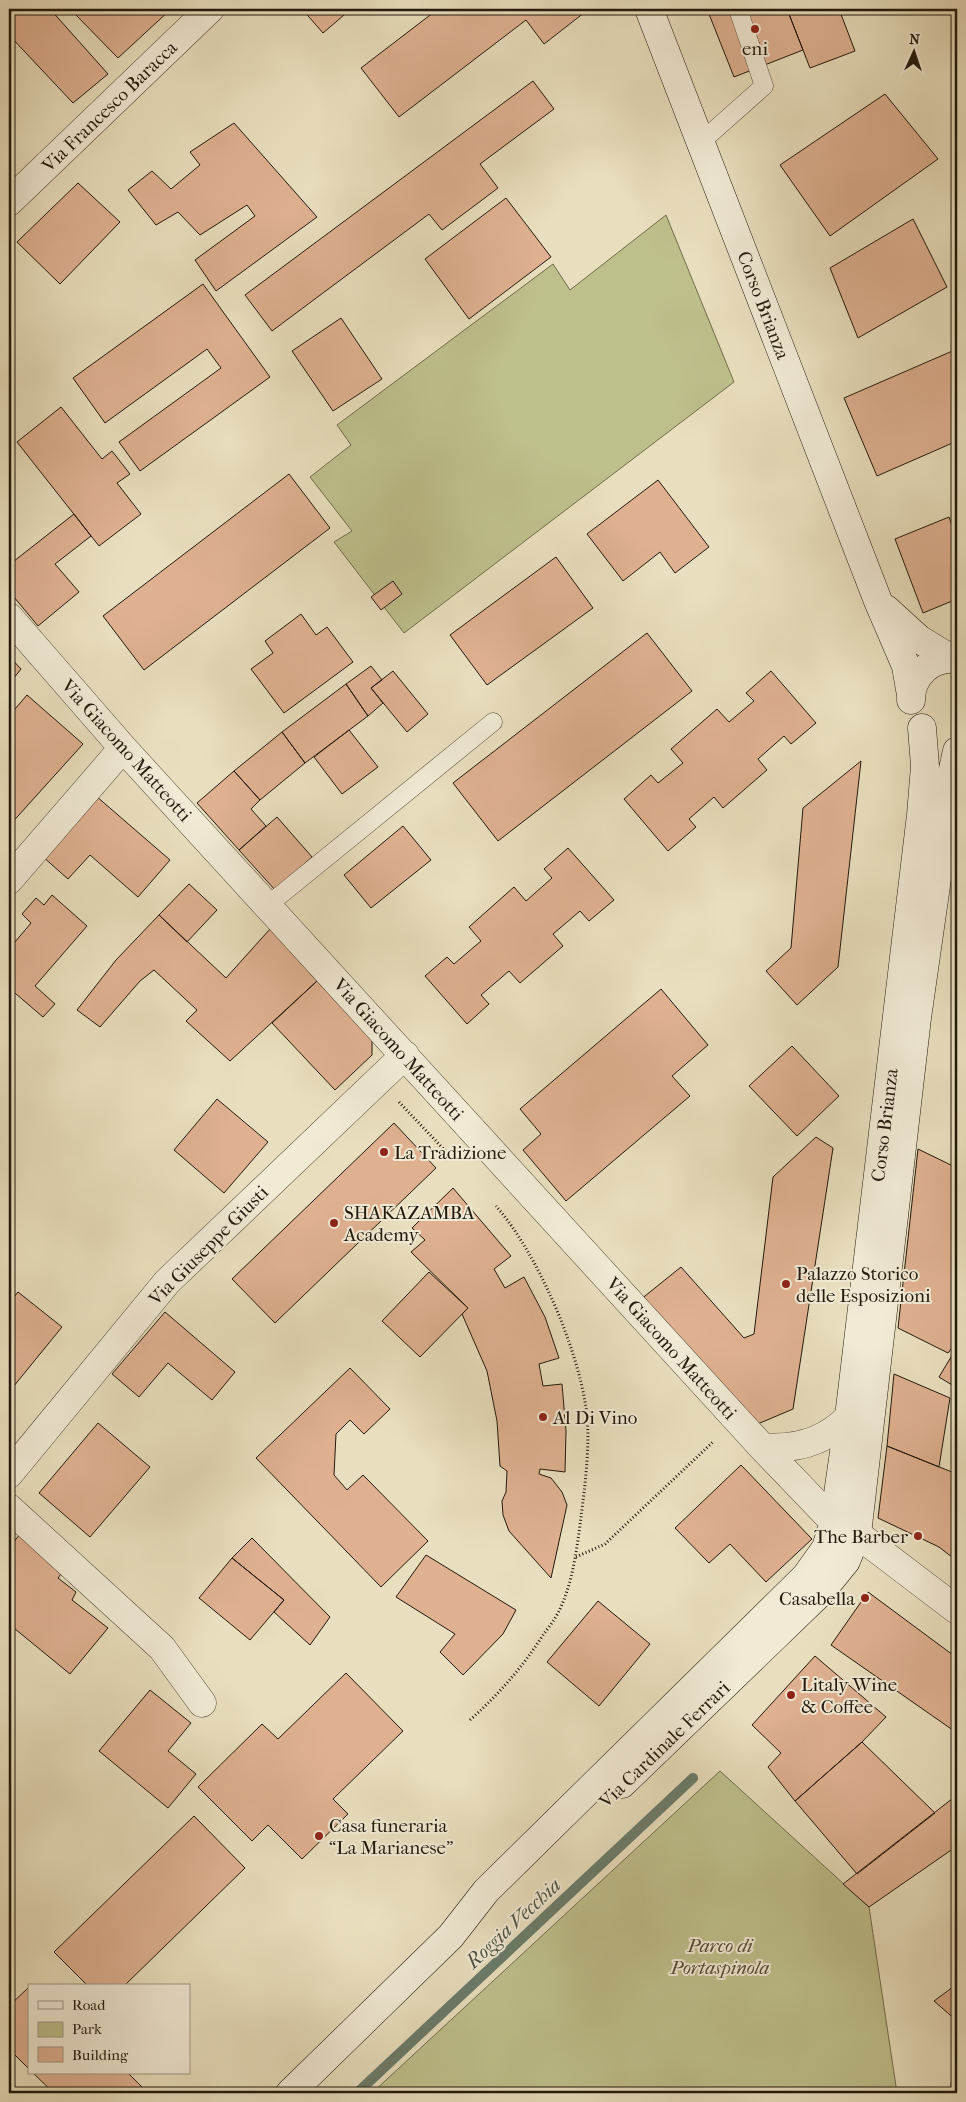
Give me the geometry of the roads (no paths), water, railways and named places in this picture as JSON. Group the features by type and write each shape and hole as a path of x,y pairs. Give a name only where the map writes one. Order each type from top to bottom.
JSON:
{"main road":[{"name":"Via Francesco Baracca","path":"9,202 210,9"},
{"name":"Corso Brianza","path":"649,9 878,601 906,666 914,715 922,728 925,766 920,815 849,1417 846,1528"},
{"name":"Corso Brianza","path":"878,601 919,639 953,659"},
{"name":"Via Giacomo Matteotti","path":"9,617 123,748 762,1447 846,1528 957,1610"},
{"path":"911,695 915,681 924,670 936,662 953,659"},
{"path":"922,728 940,738 957,740"},
{"path":"9,880 123,748"},
{"name":"Corso Brianza","path":"846,1528 952,774 957,751"},
{"name":"Via Giuseppe Giusti","path":"9,1474 167,1282 405,1055"},
{"path":"762,1447 788,1448 813,1441 828,1434 849,1417"},
{"path":"9,1508 162,1648 202,1703"},
{"name":"Via Cardinale Ferrari","path":"290,2093 451,1936 486,1891 806,1576 826,1548 846,1528"}],"lane":[{"path":"701,142 764,86 738,9"},
{"path":"268,905 493,722"}],"waterway":[{"name":"Roggia Vecchia","path":"357,2093 693,1778"}],"place":[{"name":"eni","path":"755,29"},
{"name":"La Tradizione","path":"384,1152"},
{"name":"SHAKAZAMBA Academy","path":"334,1223"},
{"name":"Palazzo Storico delle Esposizioni","path":"786,1284"},
{"name":"Al Di Vino","path":"543,1417"},
{"name":"The Barber","path":"918,1536"},
{"name":"Casabella","path":"865,1598"},
{"name":"Litaly Wine & Coffee","path":"791,1695"},
{"name":"Casa funeraria “La Marianese”","path":"319,1836"}],"park label":[{"name":"Parco di Portaspinola","path":"720,1956"}]}
